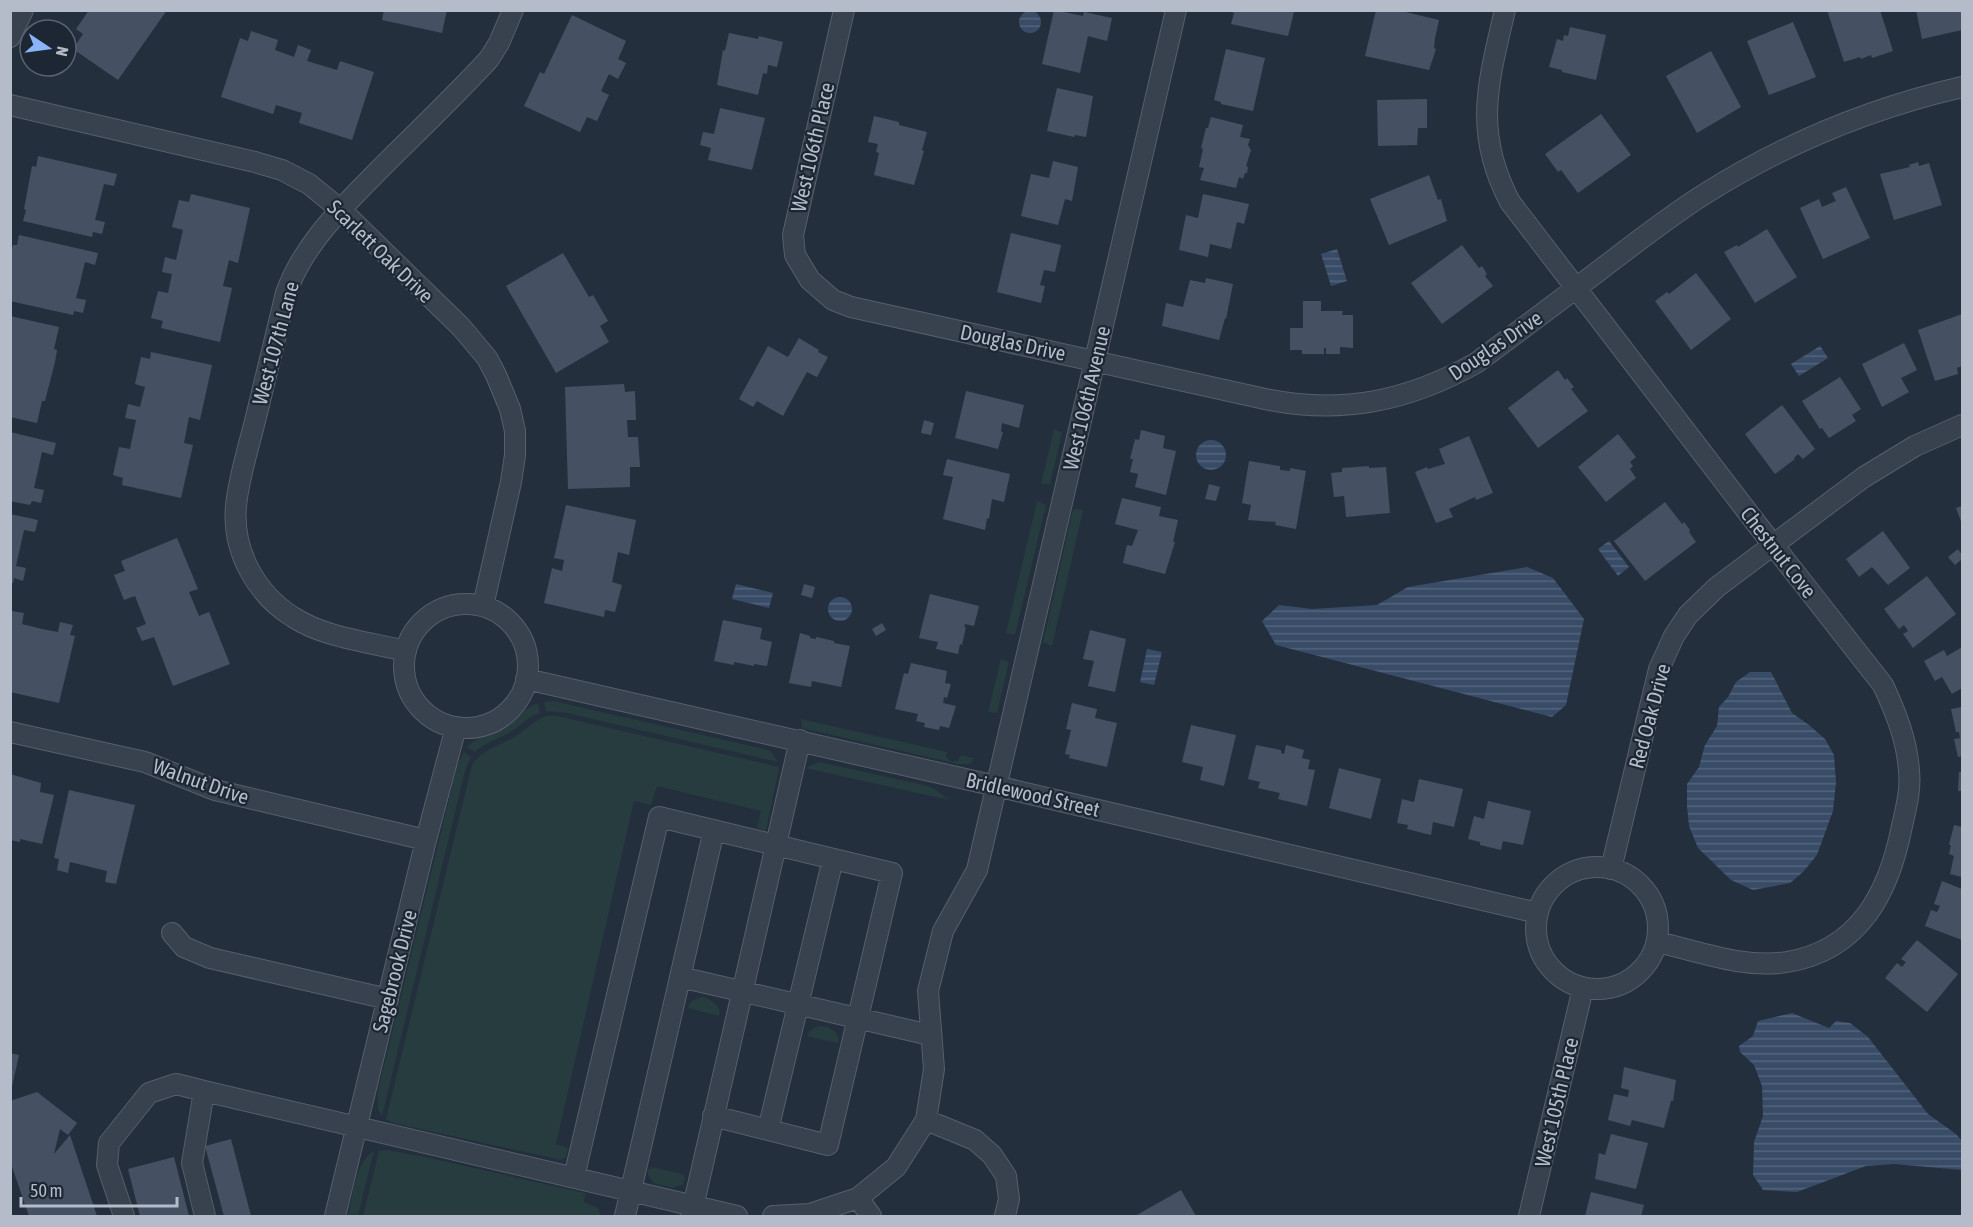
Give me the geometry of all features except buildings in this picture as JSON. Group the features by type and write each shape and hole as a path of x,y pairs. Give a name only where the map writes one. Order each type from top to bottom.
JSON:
{"street":[{"path":"10,37 23,10"},
{"name":"West 107th Lane","path":"406,651 311,627 281,609 268,598 254,579 244,558 236,524 238,490 286,293 293,272 304,252 341,210 489,59 500,43 513,10"},
{"name":"West 106th Place","path":"810,280 795,255 793,235 844,10"},
{"name":"West 106th Avenue","path":"926,1120 934,1069 928,991 943,931 977,870 1176,10"},
{"name":"Chestnut Cove","path":"1505,10 1488,90 1486,120 1490,148 1498,177 1510,202 1773,545 1883,684 1906,745 1910,775 1907,802 1890,874 1876,905 1840,942 1815,954 1788,962 1765,964 1743,962 1657,942"},
{"name":"Douglas Drive","path":"810,280 833,300 851,307 1289,404 1331,406 1389,399 1430,386 1476,363 1670,217 1749,168 1817,135 1857,119 1908,101 1962,87"},
{"name":"Scarlett Oak Drive","path":"10,105 269,166 309,184 341,210 461,327 487,358 505,393 515,431 515,455 483,606"},
{"name":"Red Oak Drive","path":"1611,869 1659,669 1681,625 1705,597 1842,492 1885,463 1925,441 1962,425"},
{"path":"459,604 483,606 504,617 519,634 527,656 526,679 517,701 501,717 479,726 456,727 432,717 414,700 405,676 406,651 417,628 435,612 459,604"},
{"name":"Bridlewood Street","path":"526,679 800,740 1538,913"},
{"name":"Sagebrook Drive","path":"334,1216 456,727"},
{"name":"Walnut Drive","path":"10,732 145,762 215,790 426,840"},
{"path":"692,1211 800,740"},
{"path":"574,1177 658,817 892,873 828,1145 713,1116"},
{"path":"625,1216 714,830"},
{"path":"768,1130 833,859"},
{"path":"1593,867 1611,869 1635,880 1647,893 1657,917 1657,942 1649,961 1629,981 1611,988 1592,989 1574,985 1558,974 1545,960 1538,942 1538,913 1546,896 1566,876 1593,867"},
{"path":"172,933 184,946 210,958 388,999"},
{"path":"680,977 930,1035"},
{"name":"West 105th Place","path":"1529,1216 1583,987"},
{"path":"124,1216 107,1165 109,1143 149,1093 176,1084 356,1128 630,1190 692,1211 737,1216"},
{"path":"204,1091 192,1163 205,1216"},
{"path":"773,1216 810,1214 858,1198 896,1167 926,1120 975,1140 992,1155 1006,1176 1009,1199 1005,1216"},
{"path":"858,1198 871,1216"}],"green space":[{"path":"1054,429 1062,433 1050,484 1041,484"},
{"path":"1037,501 1046,505 1015,635 1006,633"},
{"path":"1073,509 1083,510 1052,646 1043,642"},
{"path":"1001,659 1009,662 997,713 988,712"},
{"path":"553,701 768,750 778,762 567,713 546,711 544,702"},
{"path":"538,703 540,713 512,731 475,752 467,747 505,725"},
{"path":"546,716 557,716 779,767 766,831 757,828 761,811 657,786 651,805 634,801 556,1144 568,1148 566,1157 561,1160 393,1123 386,1119 472,765 485,752 511,739"},
{"path":"801,719 947,752 946,756 952,761 958,761 961,755 973,758 971,764 958,764 802,728"},
{"path":"464,752 471,757 465,771 382,1116 378,1109 377,1095 457,766"},
{"path":"819,762 928,786 949,800 805,768"},
{"path":"703,997 717,1005 720,1011 718,1016 689,1008 693,1000"},
{"path":"820,1026 834,1030 838,1043 809,1037 807,1034"},
{"path":"385,1150 585,1193 584,1202 598,1208 601,1216 363,1216 379,1151"},
{"path":"374,1151 358,1216 348,1216 359,1171 363,1162"},
{"path":"652,1167 683,1174 685,1179 683,1184 673,1188 654,1183 648,1175 648,1170"}],"water":[{"path":"1026,11 1034,11 1041,18 1041,26 1034,33 1026,33 1019,26 1019,18"},
{"path":"1337,249 1347,281 1331,286 1321,254"},
{"path":"1820,346 1828,358 1799,376 1791,364"},
{"path":"1211,440 1222,444 1226,455 1222,466 1211,470 1200,466 1196,455 1200,444"},
{"path":"1609,541 1629,567 1618,576 1598,549"},
{"path":"1527,567 1553,578 1584,619 1566,705 1552,717 1276,645 1262,621 1279,605 1312,609 1377,605 1408,587"},
{"path":"736,584 773,593 769,608 732,599"},
{"path":"840,597 849,600 852,609 849,618 840,621 831,618 828,609 831,600"},
{"path":"1147,649 1162,652 1154,685 1140,682"},
{"path":"1750,672 1771,672 1792,713 1825,739 1834,755 1836,782 1833,811 1817,855 1790,883 1753,890 1731,880 1698,848 1689,826 1687,806 1687,784 1699,767 1705,745 1717,726 1719,707 1728,697 1736,682"},
{"path":"1792,1013 1829,1028 1836,1021 1850,1023 1868,1037 1928,1114 1962,1141 1962,1170 1894,1164 1866,1166 1797,1192 1763,1190 1753,1175 1754,1142 1763,1116 1762,1086 1754,1065 1740,1052 1739,1046 1753,1036 1758,1021"}]}
